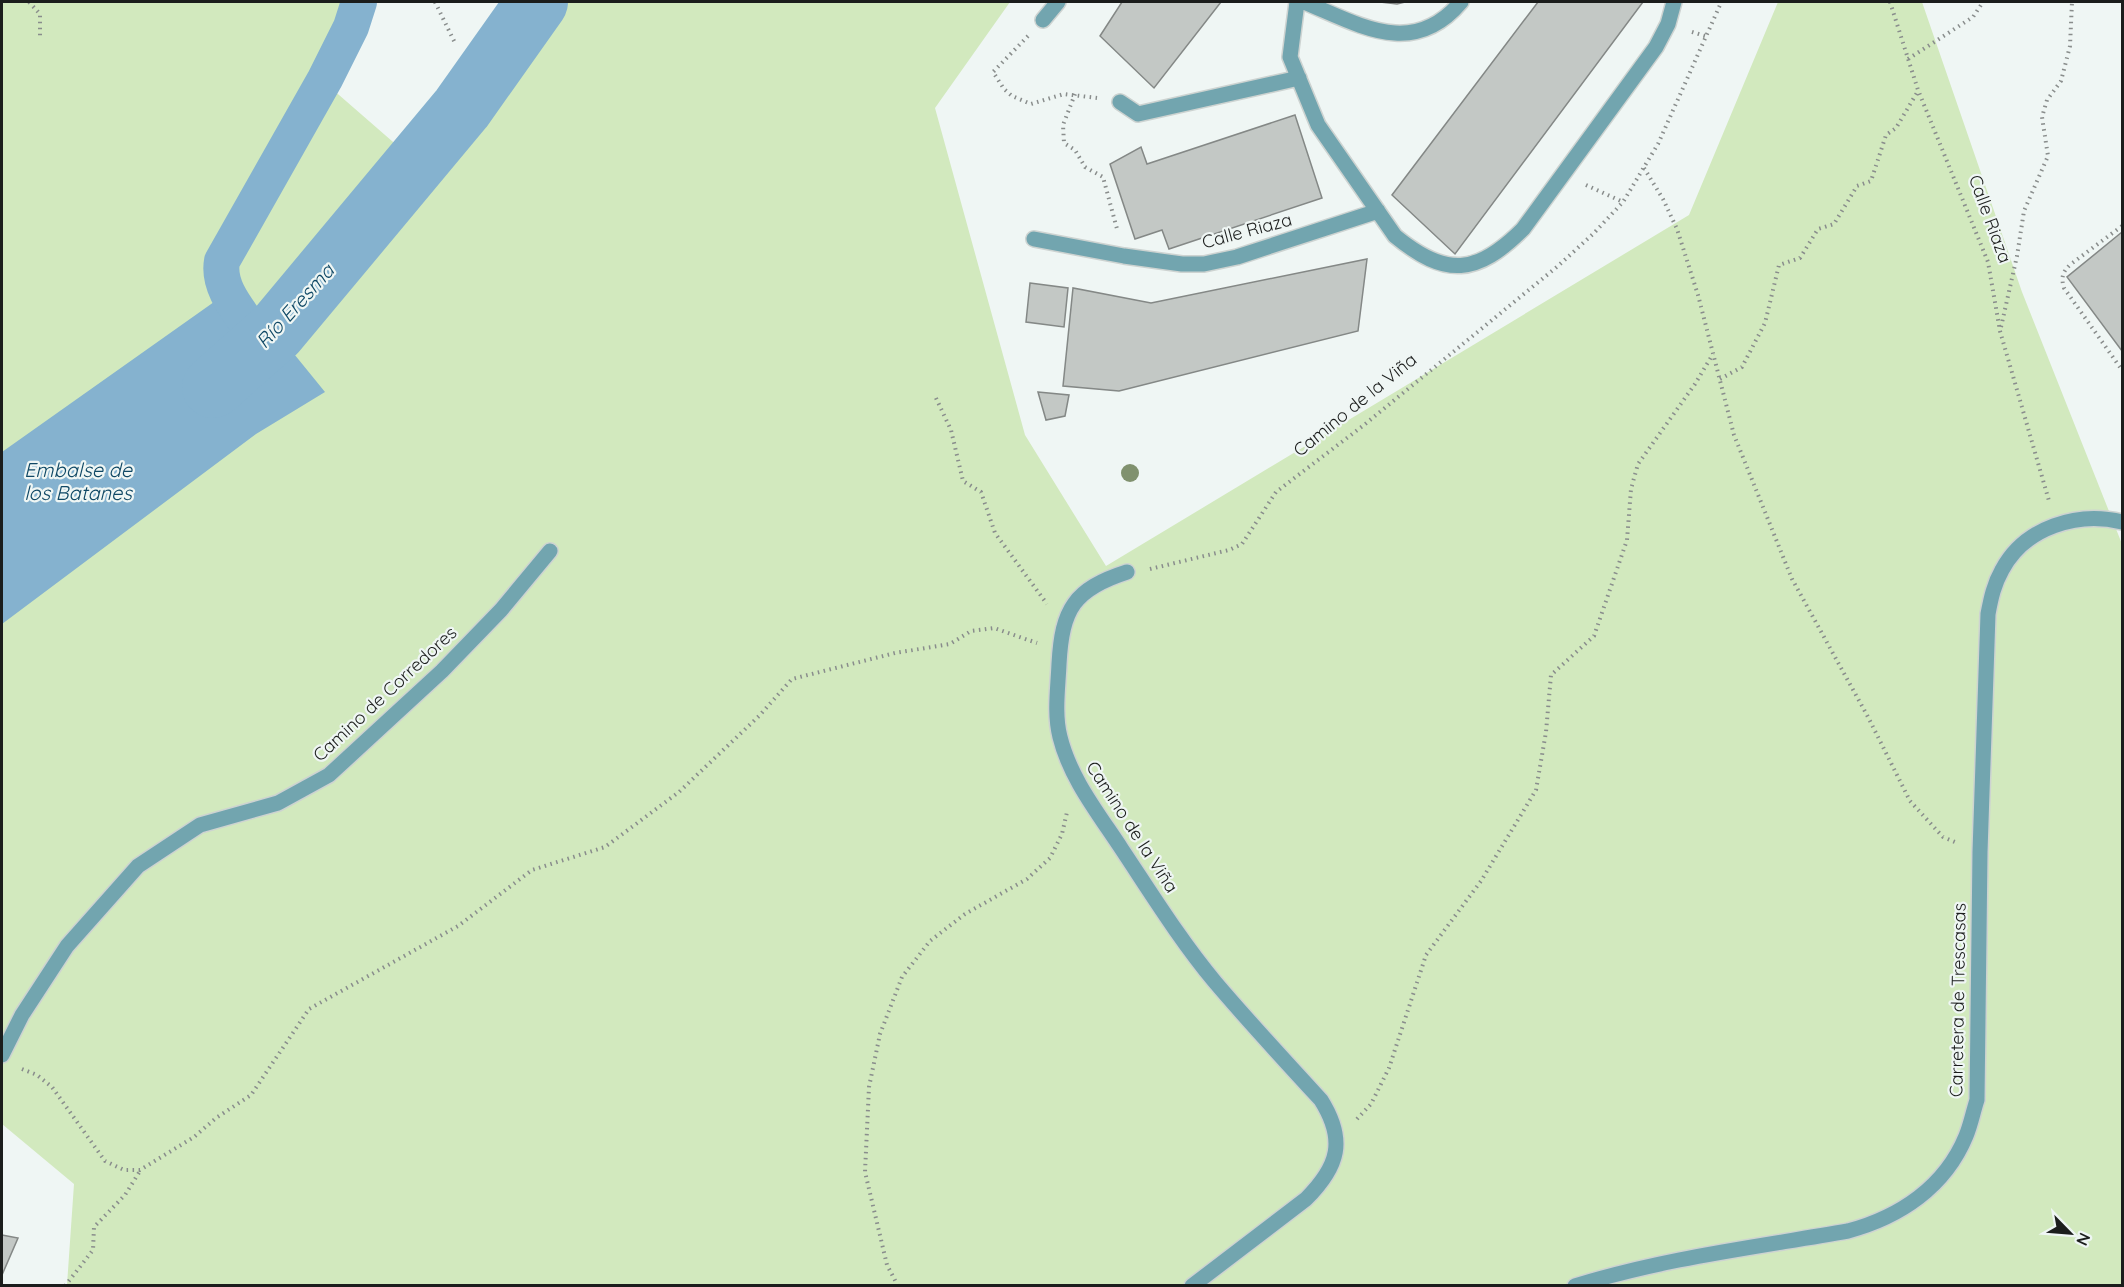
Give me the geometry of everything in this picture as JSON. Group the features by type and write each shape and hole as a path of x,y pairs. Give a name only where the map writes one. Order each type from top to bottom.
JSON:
{"street":[{"path":"1038,26 1058,2"},
{"path":"1297,2 1290,57 1318,124 1395,236 1430,259 1450,265 1472,265 1499,252 1523,229 1656,47 1668,24 1674,2"},
{"path":"1304,2 1375,32 1394,34 1413,33 1434,26 1450,15 1461,2"},
{"path":"1120,102 1137,114 1299,78"},
{"name":"Calle Riaza","path":"1034,239 1124,256 1182,264 1204,264 1238,257 1378,211"},
{"name":"Carretera de Trescasas","path":"1575,1286 1609,1275 1667,1262 1848,1231 1870,1225 1891,1217 1917,1200 1940,1179 1966,1135 1977,1100 1980,852 1988,614 1993,590 2003,568 2018,549 2036,535 2056,524 2080,518 2107,518 2122,522"},
{"name":"Camino de Corredores","path":"2,1054 22,1015 67,946 138,866 200,825 278,803 329,775 442,671 501,610 550,551"},
{"name":"Camino de la Viña","path":"1127,572 1089,587 1077,598 1067,616 1060,651 1058,725 1068,761 1074,776 1186,945 1214,981 1321,1100 1331,1117 1336,1137 1333,1164 1317,1188 1192,1286"}],"path":[{"path":"29,2 40,14 40,38"},
{"path":"435,2 455,43"},
{"name":"Calle Riaza","path":"1890,2 1918,90 1988,262 2000,331 2056,524"},
{"path":"1908,59 1973,17 1983,2"},
{"path":"2000,331 2017,256 2024,211 2048,156 2042,117 2047,100 2061,81 2070,46 2072,2"},
{"name":"Camino de la Viña","path":"1127,572 1190,561 1242,544 1276,492 1364,425 1558,266 1623,202 1658,144 1720,5"},
{"path":"1038,26 993,72 1004,89 1012,96 1031,104 1055,96 1076,94 1120,102"},
{"path":"1720,379 1743,367 1765,322 1779,264 1800,258 1818,229 1834,224 1857,186 1871,181 1886,135 1896,128 1918,90"},
{"path":"1076,94 1063,125 1064,143 1075,150 1085,167 1103,177 1124,256"},
{"path":"1644,168 1663,199 1677,229 1698,295 1734,435 1792,579 1867,715 1910,801 1942,837 1980,852"},
{"path":"1564,174 1623,202"},
{"path":"2122,226 2064,270 2061,280 2064,288 2122,370"},
{"path":"1336,1137 1371,1104 1389,1068 1426,955 1481,881 1536,790 1546,732 1551,675 1594,636 1627,540 1631,489 1638,464 1695,384 1713,354"},
{"path":"936,398 951,430 963,481 981,492 995,533 1064,629"},
{"path":"65,1286 93,1250 93,1227 125,1195 140,1170 194,1137 216,1118 251,1095 309,1009 458,926 532,870 605,847 679,792 759,716 792,679 895,653 950,644 971,631 994,628 1060,651"},
{"path":"898,1286 887,1265 865,1172 869,1087 880,1034 902,977 930,941 965,914 1027,879 1050,858 1062,834 1074,776"},
{"path":"18,1067 37,1074 52,1087 105,1161 124,1170 140,1170"}],"green space":[{"path":"2,2 370,2 364,27 331,88 408,155 446,113 493,49 521,2 1010,2 935,108 1025,435 1106,566 1689,215 1778,2 1922,2 2022,292 2122,544 2122,1285 67,1285 74,1184 2,1124"}],"water":[{"name":"Embalse de los Batanes","path":"238,285 325,392 256,434 2,624 2,452"}],"building":[{"path":"1122,2 1221,2 1154,88 1100,36"},
{"path":"1380,2 1405,2 1397,4"},
{"path":"1538,2 1643,2 1455,254 1392,195"},
{"path":"1295,115 1322,198 1169,249 1162,230 1135,239 1110,164 1141,147 1147,164"},
{"path":"2122,232 2122,351 2067,277"},
{"path":"1367,259 1358,331 1119,391 1063,386 1073,288 1151,303"},
{"path":"1030,283 1068,288 1064,327 1026,322"},
{"path":"1038,392 1069,395 1065,416 1046,420"},
{"path":"2,1235 18,1238 2,1275"}],"waterway":[{"path":"255,334 226,290 221,271 222,261 325,79 351,27 359,2"},
{"name":"Río Eresma","path":"213,387 276,331 462,108 537,2"}]}
